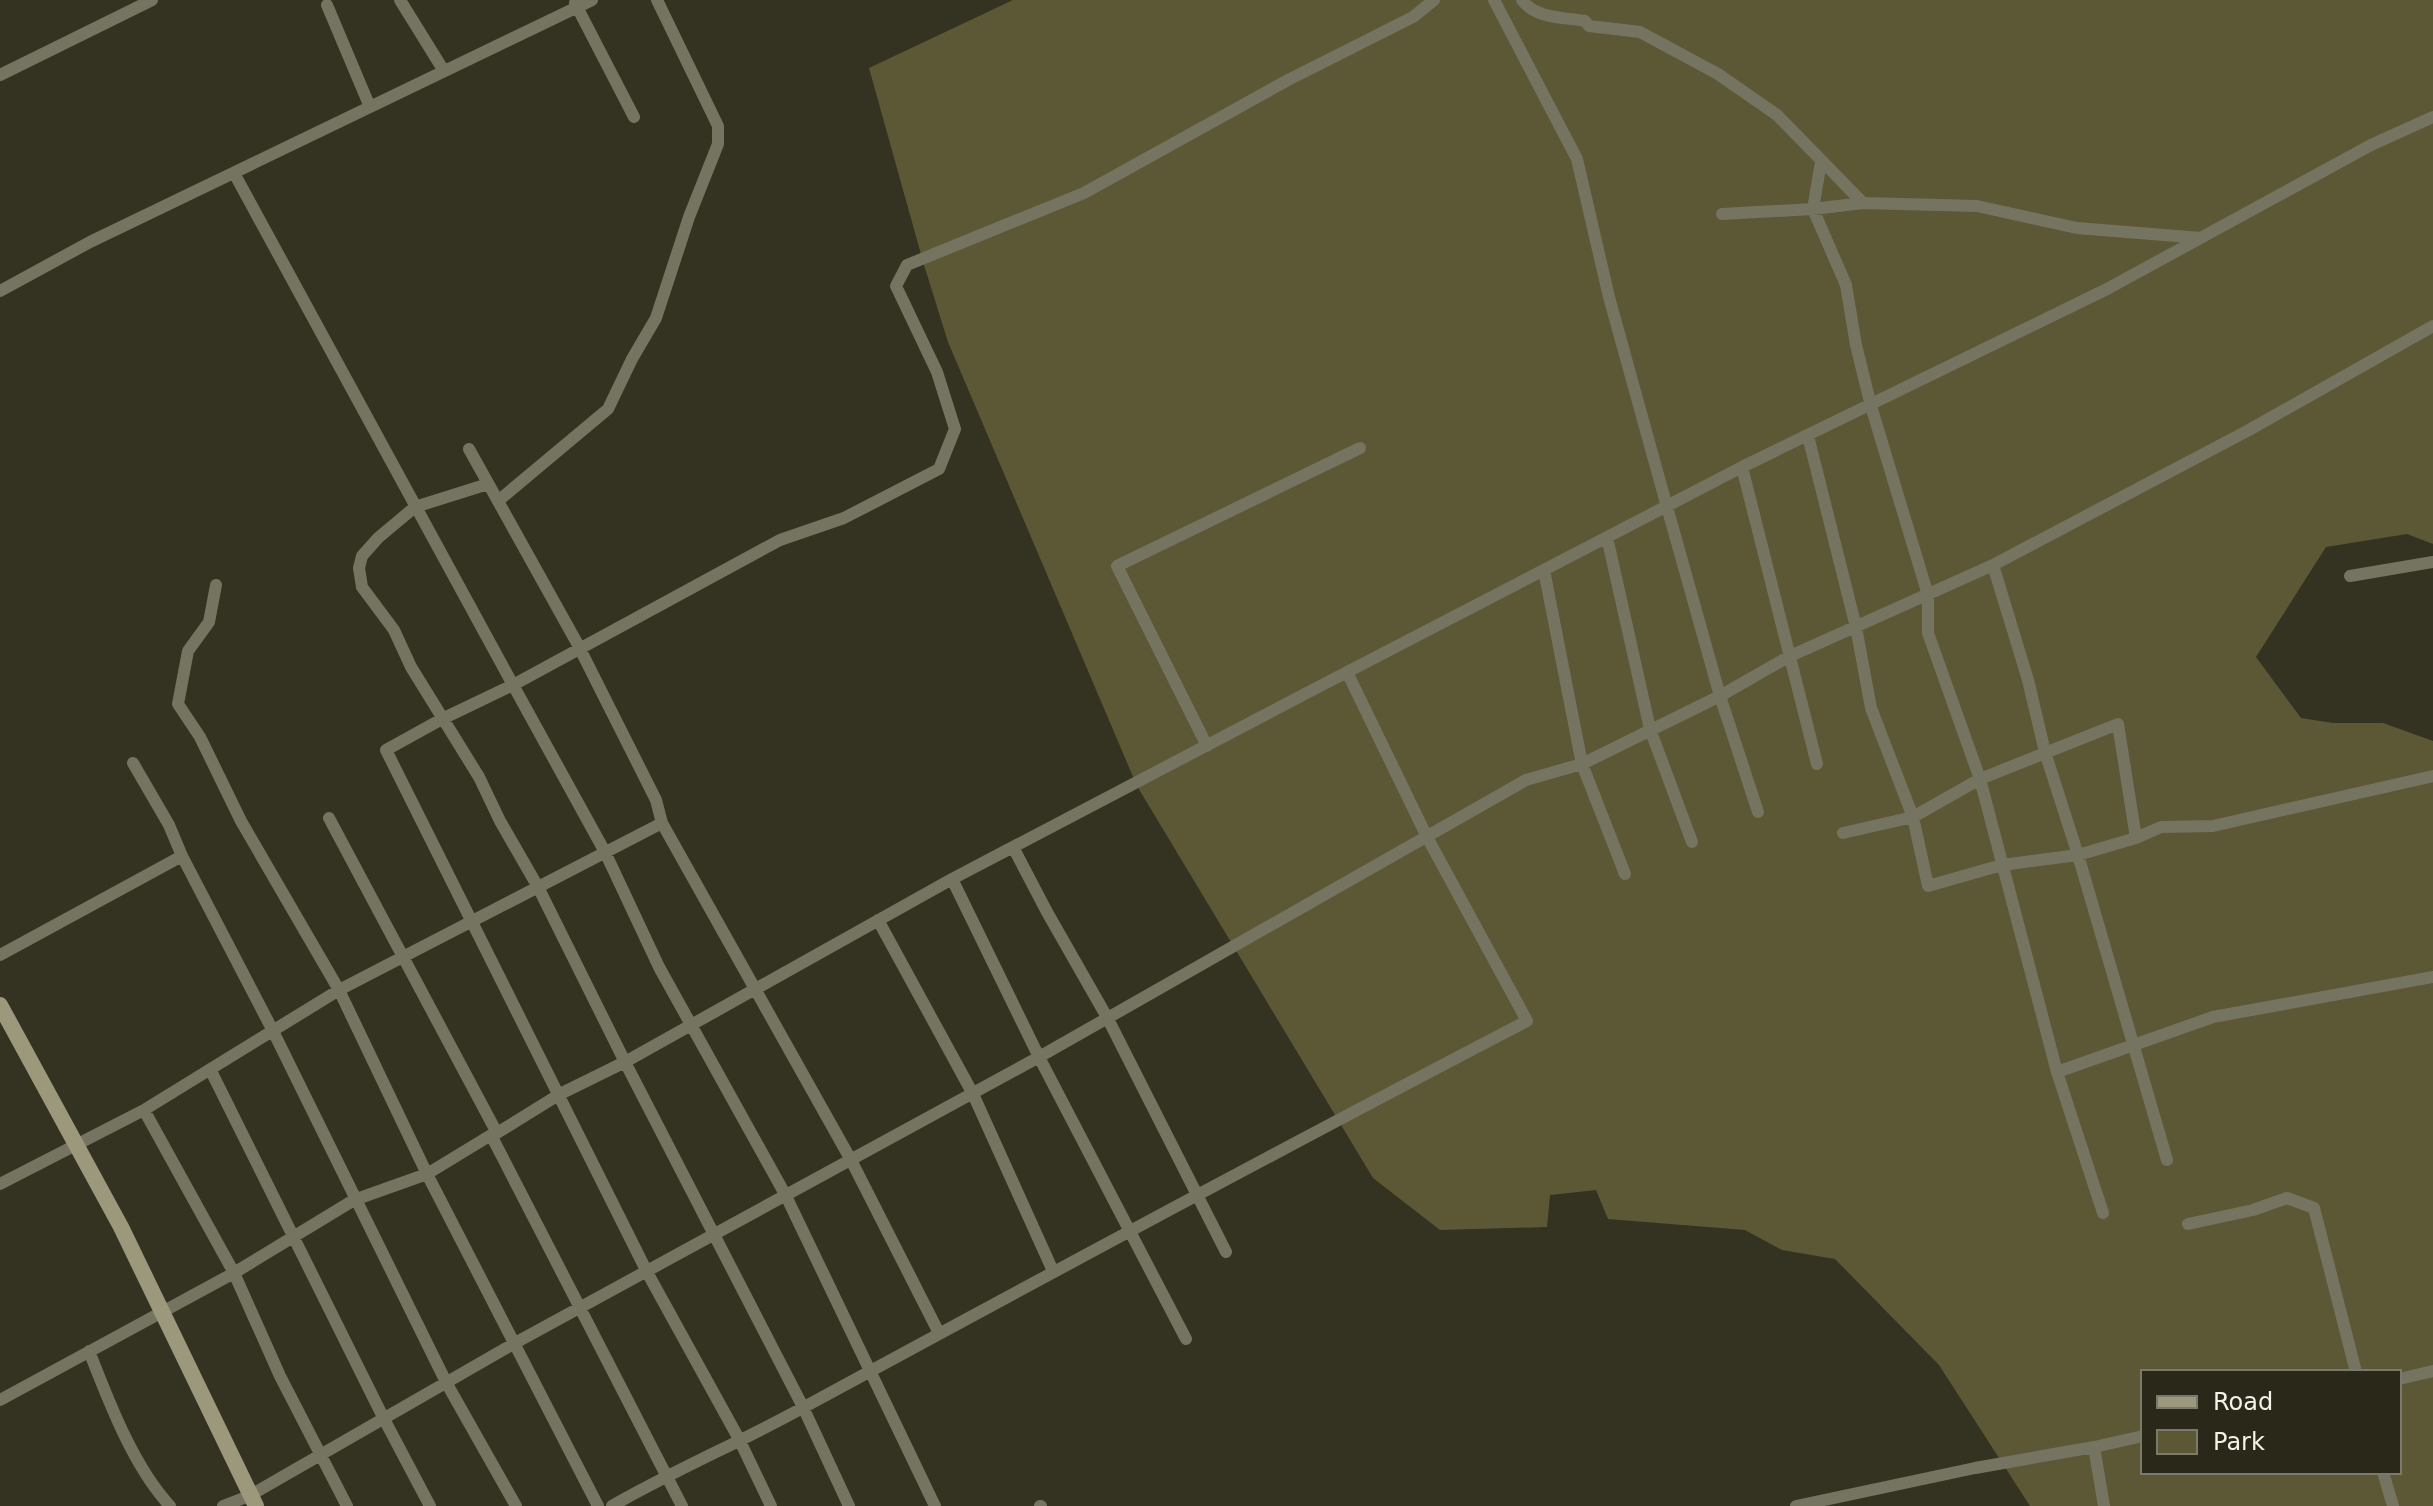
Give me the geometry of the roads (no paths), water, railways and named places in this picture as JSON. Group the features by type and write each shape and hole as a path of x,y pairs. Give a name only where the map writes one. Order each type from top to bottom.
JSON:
{"street":[{"path":"0,75 152,0"},
{"path":"400,0 444,71"},
{"path":"0,291 90,242 444,71 575,3 592,0"},
{"path":"498,501 608,409 656,318 689,217 718,144 718,126 657,0"},
{"path":"771,1506 739,1439 647,1272 386,750 581,650 780,540 844,518 939,469 955,429 937,372 896,286 907,265 1084,193 1288,80 1413,17 1434,0"},
{"path":"1494,0 1577,159 1609,297 1667,507 1720,696 1758,812"},
{"path":"1522,0 1527,7 1542,15 1585,21 1589,26 1640,32 1718,74 1777,115 1863,203"},
{"path":"330,2 370,107"},
{"path":"575,3 634,117"},
{"path":"0,1400 163,1314 354,1200 427,1174 560,1094 625,1062 952,879 1742,467 2107,289 2371,145 2433,117"},
{"path":"1821,162 1813,209 1846,285 1871,406 1928,595 1928,633 1980,779 2057,1072 2103,1213"},
{"path":"234,173 605,852 659,967 786,1196 935,1506"},
{"path":"1722,214 1863,203 1977,206 2077,228 2201,238"},
{"path":"223,1506 252,1501 322,1454 515,1343 1108,1019 1526,780 1582,764 1720,696 1788,657 1993,565 2249,430 2433,326"},
{"path":"1808,436 1856,627 1871,708 1913,817 1928,886 2002,865 2078,855 2136,838 2161,827 2213,826 2433,776"},
{"path":"1207,746 1117,566 1360,448"},
{"path":"469,449 581,650 656,800 662,823 851,1160 939,1333"},
{"path":"1742,467 1817,764"},
{"path":"488,484 415,507 362,556 359,568 362,587 394,630 411,667 479,777 538,887 713,1236 803,1407 849,1506"},
{"path":"1607,537 1650,729 1692,842"},
{"path":"2350,576 2433,562"},
{"path":"1993,565 2028,680 2045,752 2167,1160"},
{"path":"1544,570 1582,764 1625,874"},
{"path":"216,585 209,622 188,651 178,704 200,737 241,821 339,990 427,1174 598,1506"},
{"path":"612,1506 1527,1021 1427,837 1347,672"},
{"path":"1843,833 1913,817 1980,779 2118,724 2136,838"},
{"path":"133,763 169,825 447,1384 516,1506"},
{"path":"329,818 404,956 495,1134 579,1309 682,1506"},
{"path":"0,1184 144,1110 339,990 662,823"},
{"path":"1013,847 1108,1019 1226,1252"},
{"path":"0,955 182,856"},
{"path":"952,879 1039,1057 1186,1339"},
{"path":"878,920 973,1094 1053,1271"},
{"path":"2057,1072 2213,1017 2433,977"},
{"path":"0,1005 121,1227 252,1501"},
{"path":"210,1069 430,1506"},
{"path":"144,1110 234,1273 280,1376 347,1506"},
{"path":"2188,1224 2253,1210 2287,1198 2314,1208 2355,1370"},
{"path":"89,1351 109,1401 154,1489 170,1506"},
{"path":"2401,1379 2433,1371"},
{"path":"1796,1506 2141,1436"},
{"path":"2094,1447 2104,1506"},
{"path":"2384,1474 2393,1506"}]}
